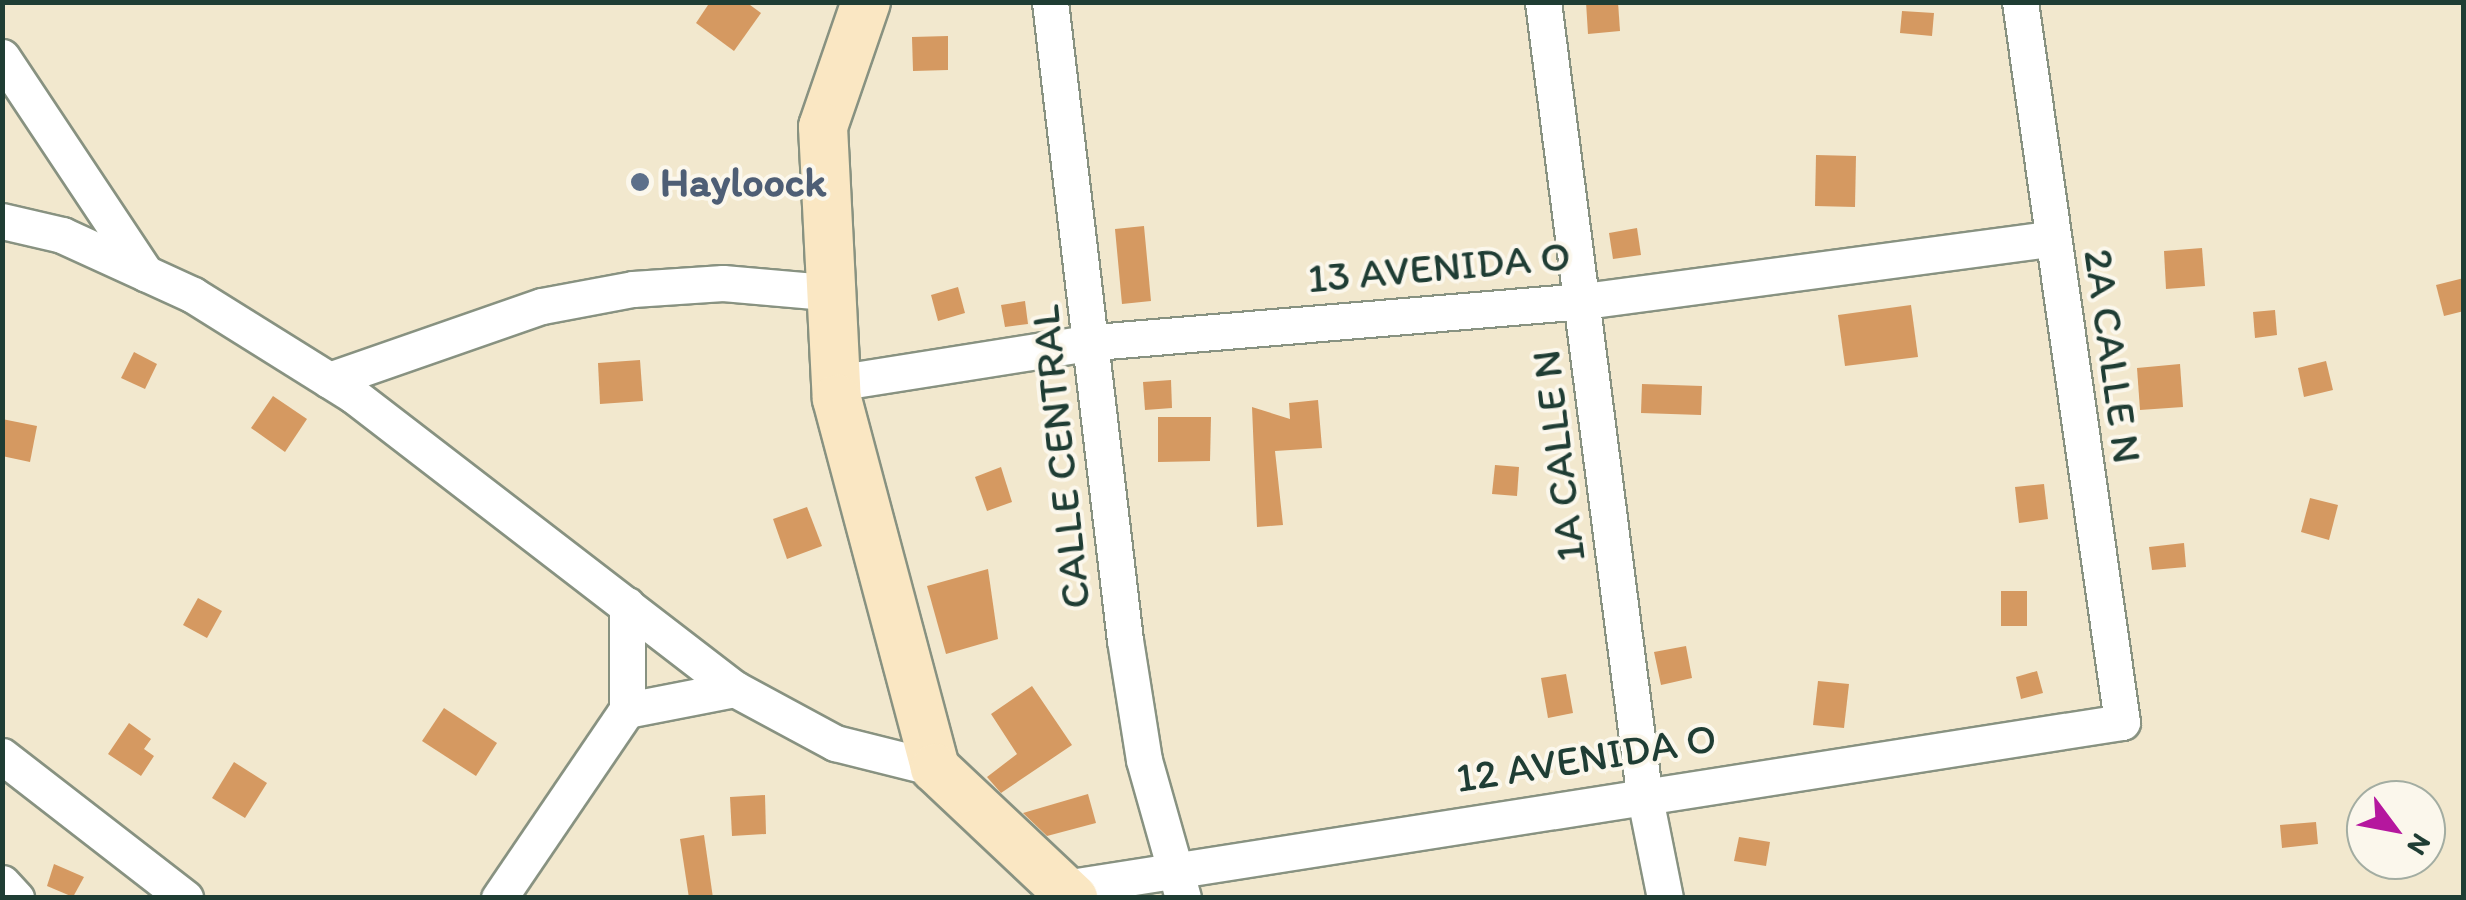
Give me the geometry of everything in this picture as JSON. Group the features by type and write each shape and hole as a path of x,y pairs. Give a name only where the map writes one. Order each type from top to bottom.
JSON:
{"street":[{"path":"866,2 824,128 826,292 835,382 935,768"},
{"name":"CALLE CENTRAL","path":"1050,2 1095,342 1125,640 1144,760 1181,884"},
{"name":"1A CALLE N","path":"1543,2 1644,793 1665,898"},
{"name":"2A CALLE N","path":"2020,2 2122,722"},
{"path":"2,57 146,275"},
{"path":"2,220 62,236 146,275 328,380 735,690 835,743 935,768 1069,893"},
{"name":"13 AVENIDA O","path":"835,382 1095,342 1584,300 2051,240"},
{"path":"328,380 542,306 633,289 723,282 826,292"},
{"path":"498,898 628,710 626,605"},
{"path":"628,710 735,690"},
{"name":"12 AVENIDA O","path":"1069,893 1181,884 1644,793 2122,722"},
{"path":"2,756 185,898"},
{"path":"2,883 16,898"}],"building":[{"path":"710,2 746,2 761,13 734,51 696,23"},
{"path":"1586,2 1618,2 1620,31 1588,34"},
{"path":"1902,11 1934,13 1932,36 1900,33"},
{"path":"948,36 948,70 913,71 912,37"},
{"path":"1816,155 1856,156 1855,207 1815,206"},
{"path":"1144,226 1151,301 1122,304 1115,229"},
{"path":"1637,228 1641,255 1613,259 1609,233"},
{"path":"2202,248 2205,286 2166,289 2164,251"},
{"path":"2464,278 2464,311 2444,316 2436,285"},
{"path":"958,287 965,313 938,321 931,295"},
{"path":"1025,301 1028,324 1005,327 1001,305"},
{"path":"1911,305 1918,357 1845,366 1838,315"},
{"path":"2275,310 2277,335 2255,338 2253,312"},
{"path":"134,352 157,364 145,389 121,378"},
{"path":"640,360 643,401 600,404 598,363"},
{"path":"2326,361 2333,390 2304,397 2298,368"},
{"path":"2180,364 2183,407 2140,410 2137,368"},
{"path":"1171,380 1172,408 1145,410 1143,382"},
{"path":"1642,384 1702,386 1701,415 1641,413"},
{"path":"273,396 307,419 285,452 251,428"},
{"path":"1318,400 1322,448 1275,451 1283,525 1257,527 1252,407 1290,419 1289,403"},
{"path":"1158,417 1211,417 1210,461 1158,462"},
{"path":"2,419 37,426 30,462 2,456"},
{"path":"1495,465 1519,467 1517,496 1492,494"},
{"path":"1001,467 1012,502 987,511 975,477"},
{"path":"2044,484 2048,519 2019,523 2015,487"},
{"path":"2310,498 2338,505 2329,540 2301,532"},
{"path":"807,507 822,546 787,559 773,519"},
{"path":"2184,543 2186,567 2152,570 2149,547"},
{"path":"988,569 998,639 946,654 927,586"},
{"path":"2001,591 2027,591 2027,626 2001,626"},
{"path":"198,598 222,611 207,638 183,625"},
{"path":"1686,646 1692,678 1661,685 1654,652"},
{"path":"2037,671 2043,693 2021,699 2016,677"},
{"path":"1566,674 1573,713 1548,718 1541,678"},
{"path":"1818,681 1849,684 1844,728 1813,725"},
{"path":"1032,686 1072,745 1001,793 987,777 1017,754 991,714"},
{"path":"444,708 497,743 476,776 422,741"},
{"path":"129,723 151,739 144,749 154,756 141,776 108,754"},
{"path":"234,762 267,783 245,818 212,798"},
{"path":"1088,794 1096,823 1047,836 1023,813"},
{"path":"765,795 766,834 732,836 730,797"},
{"path":"2316,822 2318,844 2282,848 2280,825"},
{"path":"704,835 713,898 689,898 680,839"},
{"path":"1739,837 1770,842 1766,866 1734,861"},
{"path":"54,864 84,877 73,897 47,886"}],"place":[{"name":"Hayloock","path":"640,182"}]}
